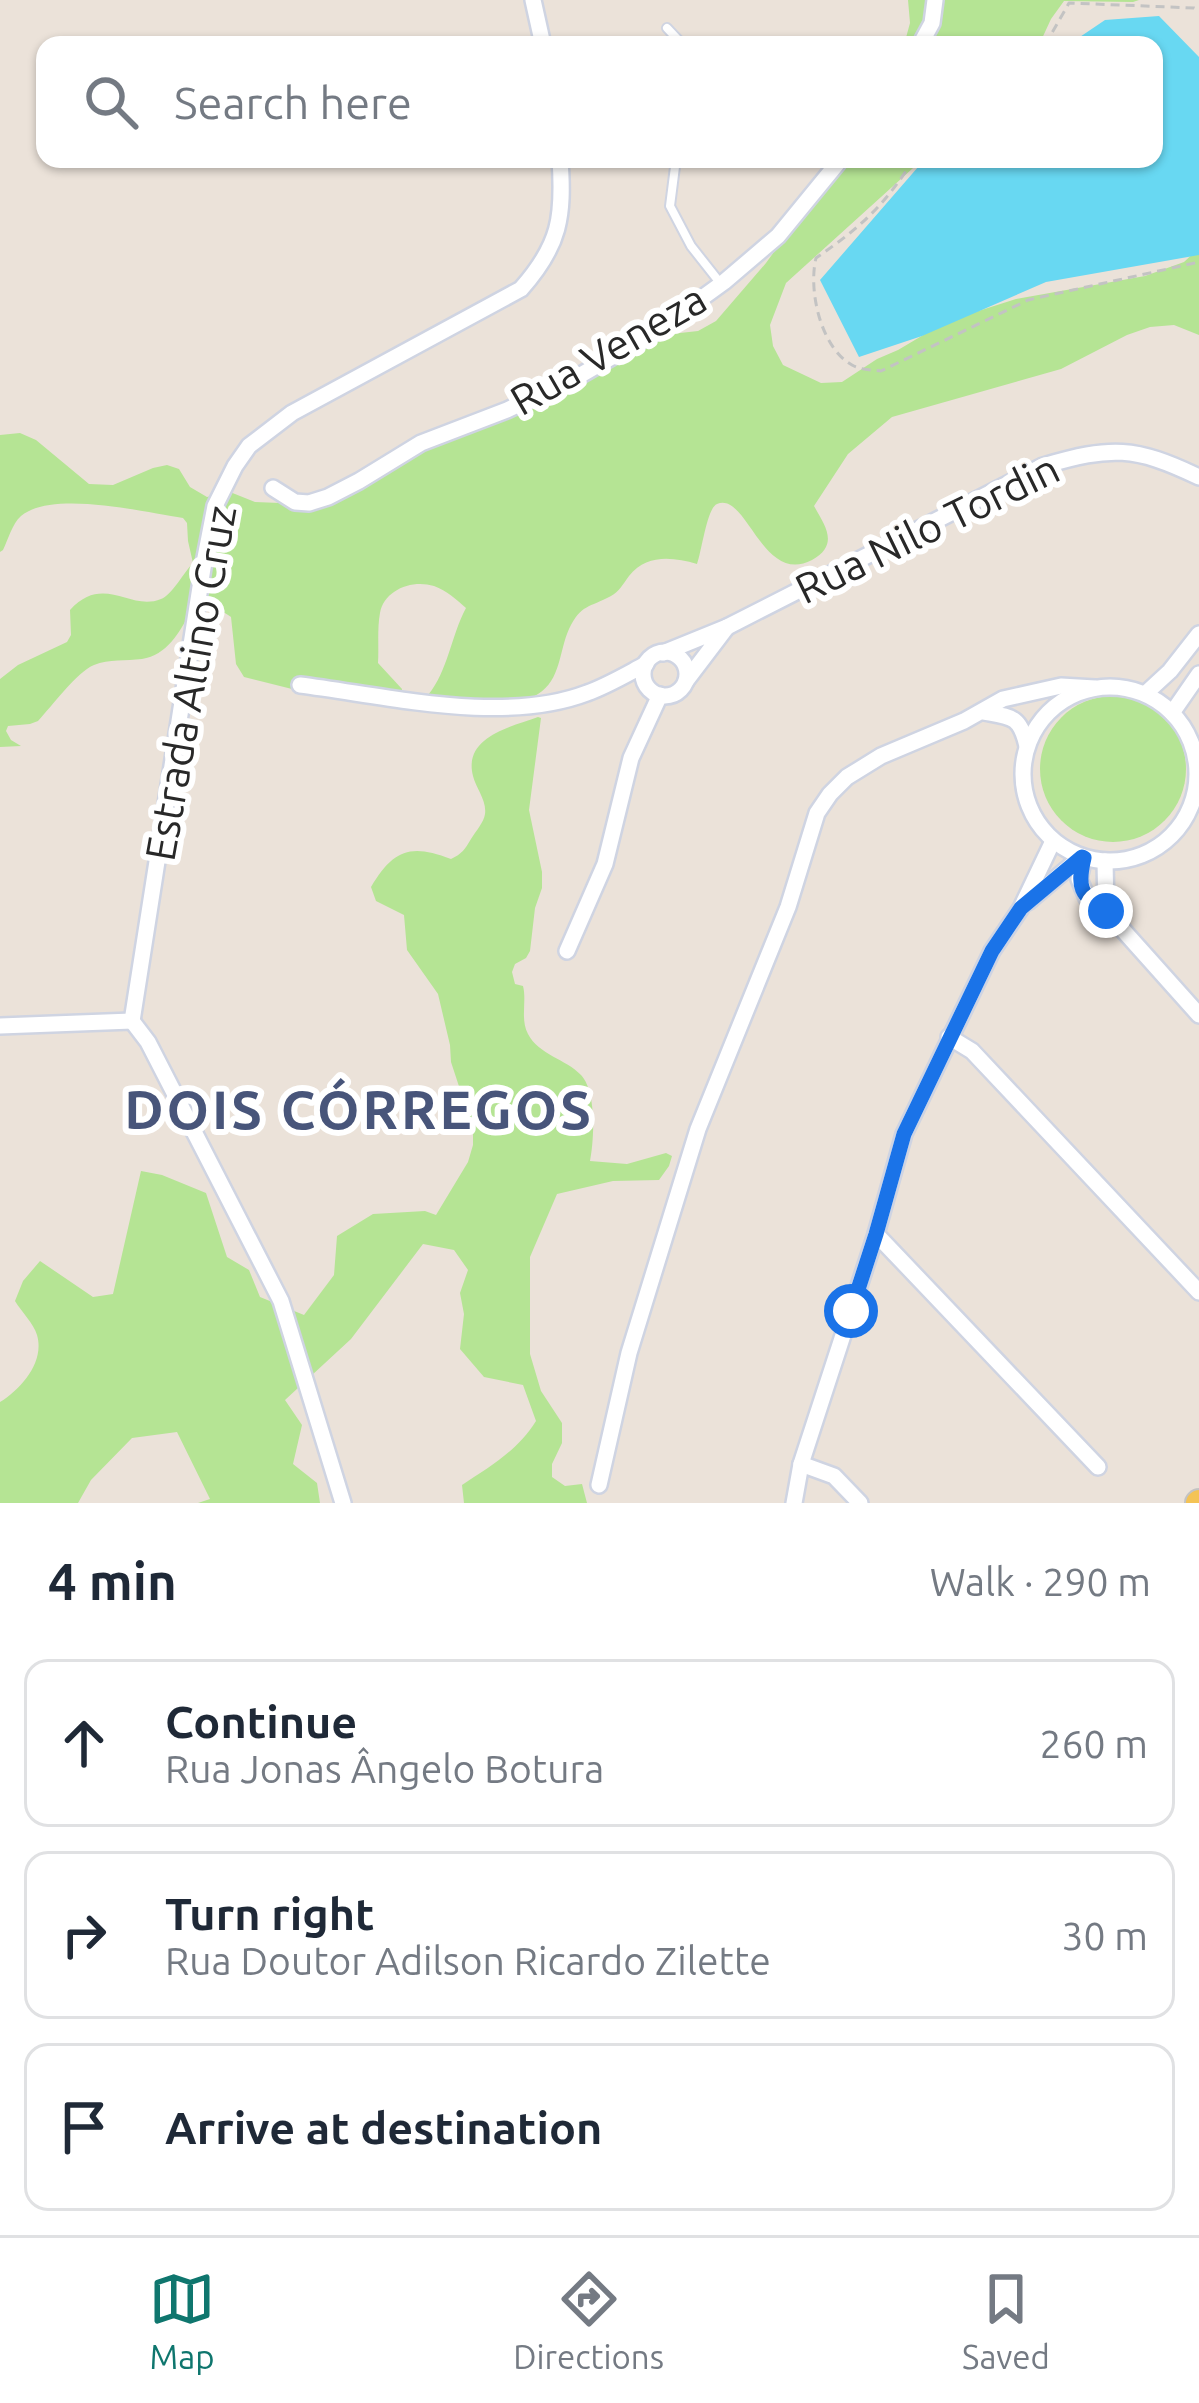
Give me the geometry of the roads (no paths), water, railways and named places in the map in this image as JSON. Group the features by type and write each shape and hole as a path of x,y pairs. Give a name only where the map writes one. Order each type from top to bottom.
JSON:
{"street":[{"path":"533,0 541,36"},
{"path":"925,36 935,0"},
{"name":"Estrada Altino Cruz","path":"133,1022 215,506 249,446 292,412 521,289 546,259 559,228 560,168"},
{"name":"Rua Veneza","path":"273,488 295,502 328,497 421,442 507,410 579,376 655,332 721,284 778,236 835,168"},
{"name":"Rua Nilo Tordin","path":"663,652 728,627 1042,466 1105,452 1138,452 1199,477"},
{"name":"Rua Nilo Tordin","path":"686,681 728,627"},
{"path":"1145,694 1199,634"},
{"path":"663,652 682,661 687,674 677,693 660,695 646,685 646,664 663,652"},
{"path":"300,685 475,708 514,707 586,694 646,664"},
{"path":"1095,688 1071,696 1036,727 1022,767 1023,789 1040,828 1053,841 1083,857 1134,859 1157,848 1190,812 1198,786 1196,756 1185,722 1199,674"},
{"path":"598,1486 629,1353 698,1129 788,907 817,813 830,794 881,756 984,712 1003,699 1060,686 1120,688 1145,694 1185,722"},
{"path":"567,951 605,864 631,758 660,695"},
{"path":"984,712 1011,717 1023,731 1027,746"},
{"path":"794,1503 801,1464 904,1134 992,951 1021,908 1053,841"},
{"path":"1021,908 1083,857"},
{"path":"1083,857 1079,879 1087,898 1106,911 1199,1015"},
{"path":"1105,861 1106,911"},
{"path":"0,1026 133,1022 148,1042 281,1301 343,1503"},
{"path":"949,1037 971,1051 1199,1292"},
{"path":"876,1234 1098,1467"},
{"path":"801,1464 834,1477 860,1503"}],"lane":[{"path":"667,28 675,36"},
{"path":"675,168 670,206 721,284"}],"water":[{"path":"1159,16 1199,57 1199,255 1046,282 922,336 859,357 820,280 917,168 1163,168 1163,36 1081,36 1105,20"}],"district":[{"name":"DOIS CÓRREGOS","path":"359,1109"}]}
